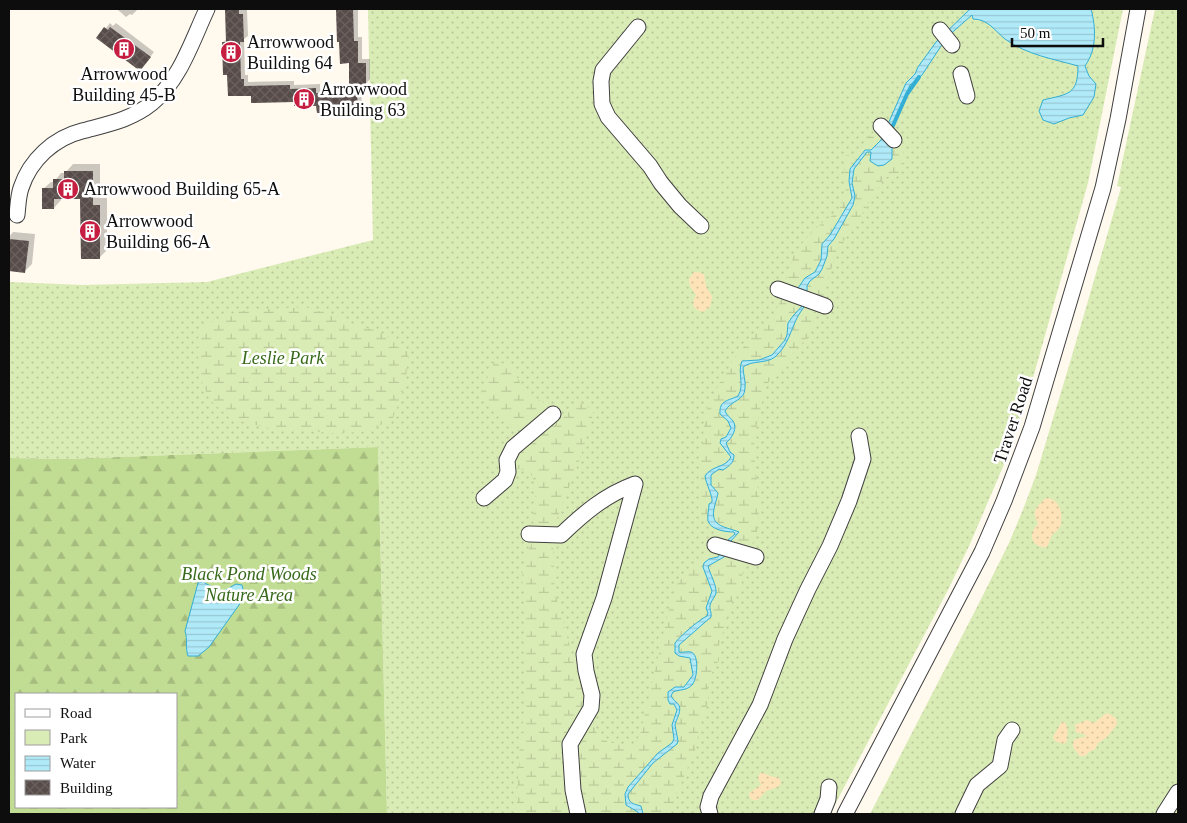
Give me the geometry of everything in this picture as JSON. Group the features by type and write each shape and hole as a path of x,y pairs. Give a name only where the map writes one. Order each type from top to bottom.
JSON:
{"street":[{"path":"17,215 21,188 27,175 34,162 53,144 66,136 128,118 153,102 165,90 176,75 207,9"},
{"name":"Traver Road","path":"845,814 982,552 1004,502 1032,427 1103,188 1138,9"},
{"path":"638,27 603,70 601,81 602,104 608,117 650,166 665,189 701,226"},
{"path":"940,30 952,44"},
{"path":"961,74 967,96"},
{"path":"881,126 894,140"},
{"path":"778,289 825,306"},
{"path":"484,498 505,480 508,472 507,460 513,448 553,414"},
{"path":"710,814 708,807 711,796 760,705 785,639 808,589 828,552 849,501 863,459 859,436"},
{"path":"529,534 561,535 587,510 623,488 635,484 604,598 584,654 592,695 591,708 570,744 572,790 578,814"},
{"path":"715,544 756,557"},
{"path":"963,814 977,785 1000,766 1005,740 1012,730"},
{"path":"822,814 828,799 829,787"},
{"path":"1164,814 1178,792"}],"green space":[{"name":"Leslie Park","path":"368,9 1123,9 1088,183 1031,385 1005,462 949,588 830,814 387,814 378,447 69,459 9,458 9,282 83,285 207,282 373,240"},
{"path":"1155,9 1178,9 1178,814 870,814 1009,543 1036,475 1120,191 1121,187 1117,186"},
{"path":"879,129 904,153 904,164 901,172 884,178 851,232 839,246 825,287 823,299 816,310 813,326 807,338 773,375 765,388 754,437 755,468 760,502 757,532 750,550 744,559 742,582 731,604 719,645 719,660 707,682 707,705 699,729 696,748 668,814 589,814 583,797 580,778 582,741 570,728 559,750 572,814 516,814 520,744 526,699 526,632 522,575 525,555 534,540 533,506 537,490 530,472 516,468 518,455 527,444 481,392 495,361 511,366 525,392 546,404 553,424 579,402 594,411 581,456 557,519 553,550 555,593 582,691 597,734 608,742 632,747 640,735 674,588 694,563 719,541 720,535 707,524 698,510 702,495 699,476 705,413 735,357 754,335 772,319 780,302 794,254 809,235 836,213 841,206 846,193 844,167 846,155 854,155 870,135"},
{"name":"Leslie Park","path":"305,307 339,317 359,327 376,330 409,350 405,385 392,421 361,432 332,433 268,428 231,419 210,400 201,380 196,342 205,325 239,311"},
{"name":"Black Pond Woods Nature Area","path":"378,447 387,814 9,814 9,458 69,459"}],"sand":[{"path":"694,272 704,275 706,286 712,297 710,307 703,312 694,306 693,301 696,295 690,286 689,279"},
{"path":"1046,498 1058,504 1061,513 1061,523 1058,530 1052,535 1047,547 1040,547 1033,541 1032,535 1038,523 1035,515 1036,509"},
{"path":"1107,713 1116,718 1117,724 1107,737 1098,743 1095,749 1085,756 1080,756 1073,747 1073,742 1075,739 1086,735 1076,732 1075,725 1087,720 1094,723"},
{"path":"1062,721 1065,722 1068,730 1067,741 1064,744 1055,741 1053,737"},
{"path":"760,773 777,777 781,783 778,787 766,791 758,800 753,800 750,798 749,793 761,785 758,778"}],"water":[{"path":"970,9 1091,9 1094,38 1092,53 1085,66 1089,76 1096,84 1094,97 1083,115 1054,124 1043,120 1039,111 1043,100 1070,92 1076,83 1078,66 1022,49 1005,39 987,23 973,19 972,15 947,37 922,75 910,85 887,139 892,148 892,159 884,165 878,166 870,161 871,152 867,152 854,169 852,183 855,196 853,205 828,246 827,256 822,269 807,286 810,296 798,316 786,343 775,357 743,367 745,383 743,396 725,411 735,427 734,433 726,443 734,458 723,470 719,469 711,475 711,485 718,493 713,515 720,525 739,532 730,542 724,557 708,566 716,590 710,605 711,617 679,645 679,652 691,652 696,658 695,678 690,687 673,692 671,696 680,707 675,725 677,744 653,763 628,794 631,803 641,806 643,814 638,814 638,812 626,805 625,794 628,787 658,753 672,743 674,739 672,725 677,710 674,704 670,704 668,700 668,692 675,687 684,687 693,675 690,658 679,656 675,653 675,643 690,628 707,616 706,608 712,591 703,567 704,563 709,559 718,557 728,540 735,534 734,532 712,527 708,521 709,504 712,502 712,499 705,476 711,470 729,461 731,457 720,443 721,439 726,437 731,428 728,421 720,414 721,406 723,403 738,396 740,392 742,361 759,360 772,355 785,340 788,323 804,304 798,288 805,278 815,272 821,260 822,244 830,235 852,198 849,181 850,169 865,150 871,150 881,140 906,83 915,74 936,42"},
{"path":"203,582 222,592 236,584 242,585 244,594 239,605 209,647 198,656 188,656 185,631 198,583"}],"building":[{"path":"225,9 239,9 239,14 243,14 244,42 240,42 241,79 244,79 244,86 290,85 290,89 316,88 316,93 357,91 358,113 317,113 316,106 294,106 294,102 251,103 251,96 228,96 227,75 223,75 222,42 226,42"},
{"path":"336,9 353,9 354,41 358,41 358,63 366,63 366,85 349,85 349,63 340,64"},
{"name":"Arrowwood Building 45-B","path":"104,27 108,30 110,27 151,57 140,71 96,38"},
{"path":"64,171 93,171 93,205 100,205 100,259 81,259 80,199 54,199 54,209 42,209 42,188 53,188 53,179 64,179"},
{"path":"9,239 29,241 25,273 9,271"}],"waterway":[{"path":"891,130 907,94 919,77"}],"place":[{"name":"Arrowwood Building 45-B","path":"124,49"},
{"name":"Arrowwood Building 64","path":"231,52"},
{"name":"Arrowwood Building 63","path":"304,99"},
{"name":"Arrowwood Building 65-A","path":"68,189"},
{"name":"Arrowwood Building 66-A","path":"90,231"}]}
